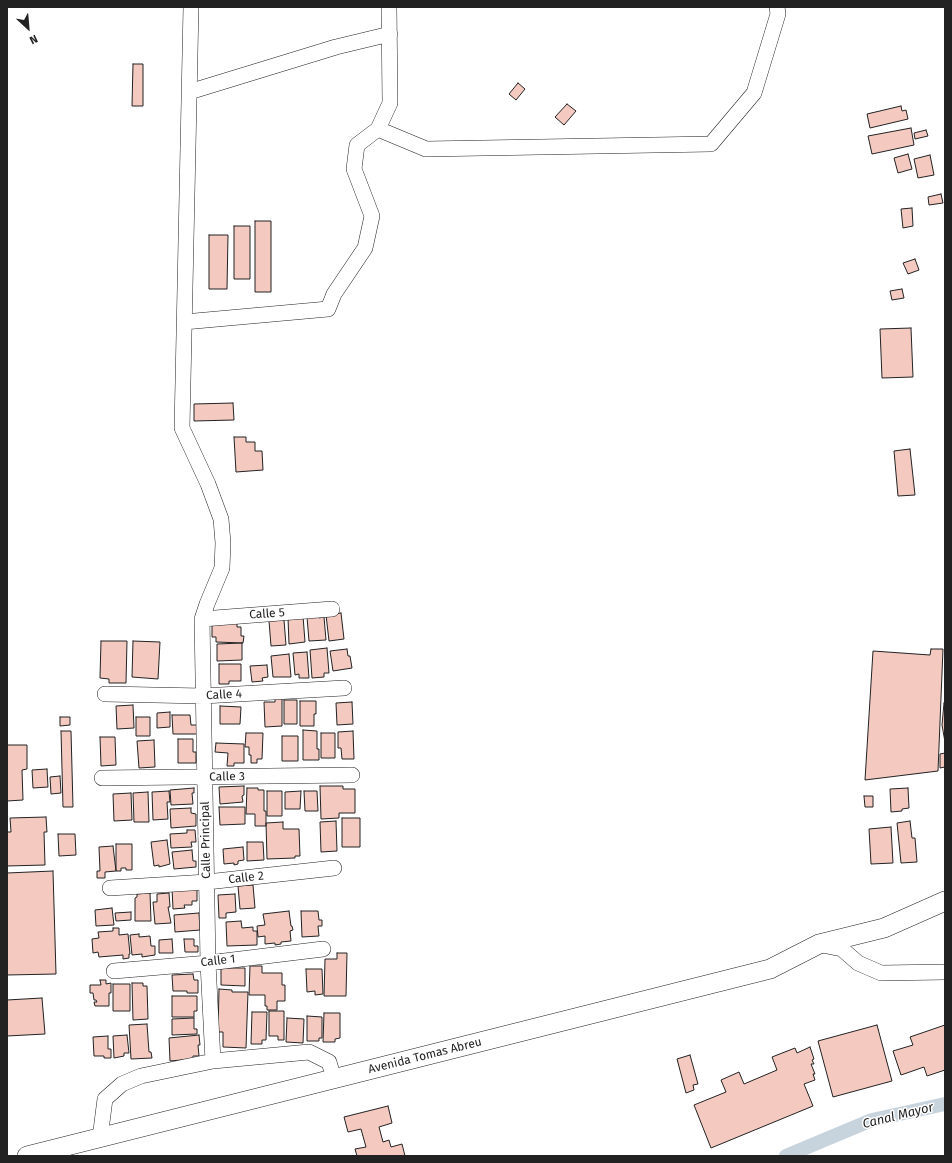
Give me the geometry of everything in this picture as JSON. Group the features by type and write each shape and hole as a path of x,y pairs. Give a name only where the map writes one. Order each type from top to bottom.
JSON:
{"main road":[{"name":"Avenida Tomas Abreu","path":"27,1156 770,969 820,944 884,928 945,901"}],"street":[{"path":"191,7 182,428 208,484 221,519 223,543 222,568 202,619"},
{"path":"184,322 328,309 334,294 365,248 372,216 354,169 357,145 378,129 390,103 390,7"},
{"path":"378,129 426,149 711,144 754,93 778,14 777,7"},
{"path":"190,92 336,47 390,34"},
{"name":"Calle 5","path":"202,619 332,609"},
{"name":"Calle Principal","path":"202,619 208,963 213,1061"},
{"name":"Calle 4","path":"105,694 204,696 344,688"},
{"name":"Calle 3","path":"102,778 352,775"},
{"name":"Calle 2","path":"110,888 207,882 334,868"},
{"path":"820,944 842,949 858,963 881,973 945,972"},
{"name":"Calle 1","path":"114,971 208,963 323,949"},
{"path":"100,1138 105,1099 122,1084 140,1076 213,1061 309,1052 329,1062 334,1079"}],"building":[{"path":"133,64 143,64 143,106 132,106"},
{"path":"518,83 525,89 516,100 509,94"},
{"path":"567,104 576,111 564,125 555,117"},
{"path":"901,106 902,111 906,110 908,119 870,128 867,114"},
{"path":"911,128 914,145 872,154 868,136"},
{"path":"926,130 928,136 915,139 914,133"},
{"path":"908,154 912,169 898,173 894,158"},
{"path":"930,155 934,175 918,178 914,159"},
{"path":"941,194 943,203 929,205 928,197"},
{"path":"912,208 913,226 903,228 901,209"},
{"path":"255,221 271,221 271,292 255,292"},
{"path":"234,226 250,226 250,279 234,279"},
{"path":"209,235 228,235 227,289 209,289"},
{"path":"915,259 919,270 908,274 903,263"},
{"path":"902,289 904,298 892,300 890,291"},
{"path":"911,328 913,377 882,378 880,329"},
{"path":"233,403 234,420 194,421 194,404"},
{"path":"234,437 246,437 246,442 255,442 255,451 262,451 263,470 236,472"},
{"path":"910,449 915,495 898,496 894,451"},
{"path":"318,613 319,618 324,617 326,640 309,641 307,617"},
{"path":"341,613 344,639 329,641 326,615"},
{"path":"303,616 305,642 289,644 288,618"},
{"path":"284,620 286,645 271,646 269,621"},
{"path":"212,623 237,623 237,627 241,627 241,636 244,636 243,643 216,642 216,637 212,637"},
{"path":"101,641 127,641 126,683 109,683 109,679 100,678"},
{"path":"133,641 160,642 158,679 132,677"},
{"path":"242,643 242,660 217,661 217,644"},
{"path":"327,648 329,673 324,673 324,677 312,678 310,650"},
{"path":"347,649 352,668 333,671 330,651"},
{"path":"931,649 943,649 938,771 865,780 873,651 930,655"},
{"path":"307,652 309,678 299,678 299,674 295,675 293,653"},
{"path":"289,654 291,677 273,677 271,656"},
{"path":"219,664 241,664 241,681 229,681 229,684 219,684"},
{"path":"267,665 268,677 262,678 263,681 252,682 250,666"},
{"path":"275,698 282,698 282,726 265,727 264,702 275,702"},
{"path":"284,700 297,700 297,724 284,724"},
{"path":"300,701 316,701 314,726 300,726"},
{"path":"352,702 353,724 337,725 336,703"},
{"path":"945,703 945,742 942,725"},
{"path":"133,705 134,728 117,729 116,706"},
{"path":"220,706 241,707 240,724 220,724"},
{"path":"170,712 170,727 157,728 157,713"},
{"path":"172,715 190,715 191,725 197,725 197,734 173,734"},
{"path":"60,717 70,717 70,725 60,726"},
{"path":"136,717 150,717 150,736 136,736"},
{"path":"303,730 317,731 317,749 319,749 319,760 303,760"},
{"path":"61,731 71,731 73,807 63,807"},
{"path":"353,731 354,759 342,759 341,748 338,748 338,732"},
{"path":"246,733 263,733 262,759 257,759 257,763 251,763 249,747 245,747"},
{"path":"321,733 335,733 335,758 321,758"},
{"path":"282,736 298,736 298,761 282,761"},
{"path":"100,737 115,737 116,765 101,766"},
{"path":"178,739 193,739 193,752 196,752 196,763 178,763"},
{"path":"154,740 155,767 139,768 137,741"},
{"path":"216,743 244,744 244,763 234,763 234,766 227,766 228,753 215,752"},
{"path":"7,745 27,745 27,769 22,770 23,800 7,801"},
{"path":"945,753 945,767 940,768 940,754"},
{"path":"47,769 48,787 33,788 32,770"},
{"path":"60,776 61,793 51,794 50,777"},
{"path":"244,786 244,795 242,796 243,802 220,804 219,787"},
{"path":"320,786 343,786 343,789 355,789 355,813 339,813 339,818 321,819"},
{"path":"194,788 194,793 192,793 193,804 171,805 170,790"},
{"path":"247,788 258,788 258,790 264,790 266,826 255,826 255,814 246,814"},
{"path":"908,788 909,808 902,809 902,811 891,812 890,789"},
{"path":"169,791 170,802 167,802 168,819 153,820 152,792"},
{"path":"267,791 282,791 282,816 267,816"},
{"path":"301,791 300,809 285,809 285,792"},
{"path":"304,791 317,791 318,811 305,811"},
{"path":"148,792 149,822 134,822 133,793"},
{"path":"131,793 132,820 114,821 113,794"},
{"path":"864,796 873,796 873,807 865,807"},
{"path":"219,807 245,807 245,824 220,825"},
{"path":"191,808 191,813 196,814 196,826 171,828 170,809"},
{"path":"46,817 47,832 44,832 45,865 7,866 7,832 11,832 10,818"},
{"path":"342,818 360,818 360,847 342,847"},
{"path":"336,821 337,851 321,852 320,822"},
{"path":"910,821 912,838 915,838 917,862 901,863 897,823"},
{"path":"283,822 283,829 299,829 300,856 295,856 295,858 267,859 266,823"},
{"path":"891,827 893,863 871,864 869,829"},
{"path":"187,830 195,830 196,842 191,842 192,847 171,848 170,834 187,833"},
{"path":"58,834 75,834 76,855 59,856"},
{"path":"167,840 170,864 159,867 159,865 154,866 151,842"},
{"path":"247,842 263,842 264,860 247,861"},
{"path":"116,844 132,844 132,870 121,868 121,871 116,871"},
{"path":"113,846 116,871 105,872 105,878 97,878 97,871 100,871 99,847"},
{"path":"243,847 244,860 238,861 238,864 234,865 234,863 224,864 223,849"},
{"path":"192,850 193,861 196,861 196,867 174,869 172,852"},
{"path":"53,871 56,974 7,975 7,873"},
{"path":"253,885 255,908 240,909 238,886"},
{"path":"197,887 197,901 192,901 192,905 184,905 185,908 173,909 172,888"},
{"path":"150,893 151,921 135,921 135,898 137,897 137,894"},
{"path":"169,893 170,907 168,907 171,923 155,924 153,902 157,902 157,894"},
{"path":"235,894 236,912 226,913 226,918 219,918 218,895"},
{"path":"112,908 114,925 96,926 95,910"},
{"path":"289,911 293,930 290,931 291,941 281,942 281,944 275,945 275,943 265,944 265,936 258,937 257,926 265,925 263,914"},
{"path":"301,911 318,911 319,920 322,920 322,926 318,926 319,936 302,937"},
{"path":"131,912 131,920 116,921 115,913"},
{"path":"199,913 200,930 175,932 174,915"},
{"path":"241,921 242,928 253,927 253,931 257,931 257,945 227,946 226,922"},
{"path":"113,928 119,928 119,935 128,934 129,958 123,959 123,955 99,957 98,952 93,953 92,939 99,938 98,932 113,931"},
{"path":"139,934 139,937 150,936 151,946 155,946 155,955 142,957 142,954 132,955 130,935"},
{"path":"172,939 173,953 159,953 159,940"},
{"path":"184,939 194,939 194,946 198,946 198,952 185,952"},
{"path":"337,953 347,953 346,996 324,996 325,959 337,959"},
{"path":"250,966 262,966 262,973 282,973 282,985 285,985 285,1001 277,1001 277,1010 267,1010 267,1006 265,1006 265,995 249,995"},
{"path":"221,968 245,968 245,986 221,985"},
{"path":"306,969 322,969 323,994 315,995 315,991 307,992"},
{"path":"193,974 194,980 198,980 198,993 173,991 172,975"},
{"path":"100,980 106,980 106,984 111,983 109,1006 95,1006 94,1002 97,1002 94,1000 93,993 90,993 90,985 101,985"},
{"path":"132,983 143,983 143,986 147,986 148,1019 133,1020"},
{"path":"113,984 130,984 130,1011 113,1011"},
{"path":"219,989 232,990 232,992 248,992 246,1048 223,1047 223,1032 218,1032"},
{"path":"172,996 197,996 197,1011 194,1011 194,1017 172,1017"},
{"path":"42,998 45,1034 7,1036 7,1000"},
{"path":"269,1011 284,1011 284,1040 278,1040 278,1036 269,1036"},
{"path":"252,1012 267,1012 266,1040 262,1040 262,1044 251,1044"},
{"path":"324,1013 340,1013 340,1038 335,1039 335,1042 323,1042"},
{"path":"307,1016 322,1017 322,1038 319,1038 319,1041 307,1041"},
{"path":"194,1018 194,1029 197,1029 197,1034 172,1035 172,1019"},
{"path":"287,1018 304,1019 303,1043 286,1042"},
{"path":"147,1024 149,1052 151,1052 152,1058 131,1059 129,1025"},
{"path":"877,1025 892,1081 833,1097 818,1041"},
{"path":"945,1025 945,1070 927,1076 924,1067 901,1075 893,1051 913,1045 910,1037"},
{"path":"127,1035 129,1053 124,1053 124,1056 114,1058 113,1036"},
{"path":"199,1035 199,1056 193,1056 193,1059 170,1061 169,1038"},
{"path":"108,1036 108,1049 111,1049 111,1058 94,1056 93,1037"},
{"path":"810,1047 814,1059 812,1060 814,1064 811,1064 815,1074 813,1074 815,1080 804,1084 813,1106 711,1148 694,1105 726,1092 721,1080 739,1072 744,1084 777,1070 772,1057 795,1048 797,1053"},
{"path":"690,1055 698,1084 693,1085 694,1090 686,1093 677,1059"},
{"path":"388,1106 392,1123 379,1127 383,1142 389,1140 391,1147 402,1144 405,1156 357,1156 355,1149 366,1147 361,1129 348,1132 344,1117"}],"waterway":[{"name":"Canal Mayor","path":"786,1156 872,1120 945,1104"}]}
